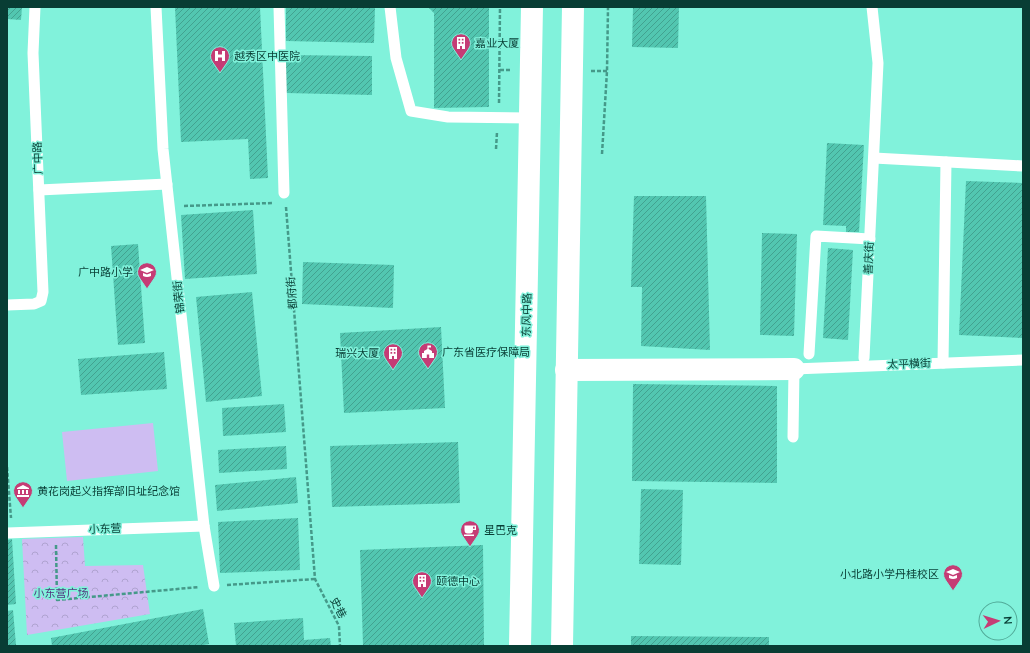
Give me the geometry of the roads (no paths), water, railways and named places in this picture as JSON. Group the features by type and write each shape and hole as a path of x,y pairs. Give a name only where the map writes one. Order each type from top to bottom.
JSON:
{"main road":[{"name":"东风中路","path":"520,646 532,7"},
{"path":"562,646 573,7"},
{"path":"566,370 801,362"}],"lane":[{"name":"广中路","path":"7,305 34,304 41,301 43,292 33,53 35,7"},
{"name":"锦荣街","path":"156,7 163,149 204,526 214,586"},
{"path":"279,7 285,198"},
{"path":"390,7 396,58 411,112 448,117 531,118"},
{"name":"善庆街","path":"864,358 878,64 872,7"},
{"path":"874,158 1023,166"},
{"path":"943,363 946,162"},
{"path":"39,190 167,184"},
{"path":"794,437 801,362 816,236 870,239"},
{"name":"太平横街","path":"801,362 943,363 1023,360"},
{"name":"小东营","path":"10,533 204,526"}],"place":[{"name":"嘉业大厦","path":"461,60"},
{"name":"越秀区中医院","path":"220,73"},
{"name":"广中路小学","path":"147,289"},
{"name":"广东省医疗保障局","path":"428,369"},
{"name":"瑞兴大厦","path":"393,370"},
{"name":"黄花岗起义指挥部旧址纪念馆","path":"23,508"},
{"name":"星巴克","path":"470,547"},
{"name":"小北路小学丹桂校区","path":"953,591"},
{"name":"颐德中心","path":"422,598"}],"park label":[{"name":"小东营广场","path":"61,593"}]}
